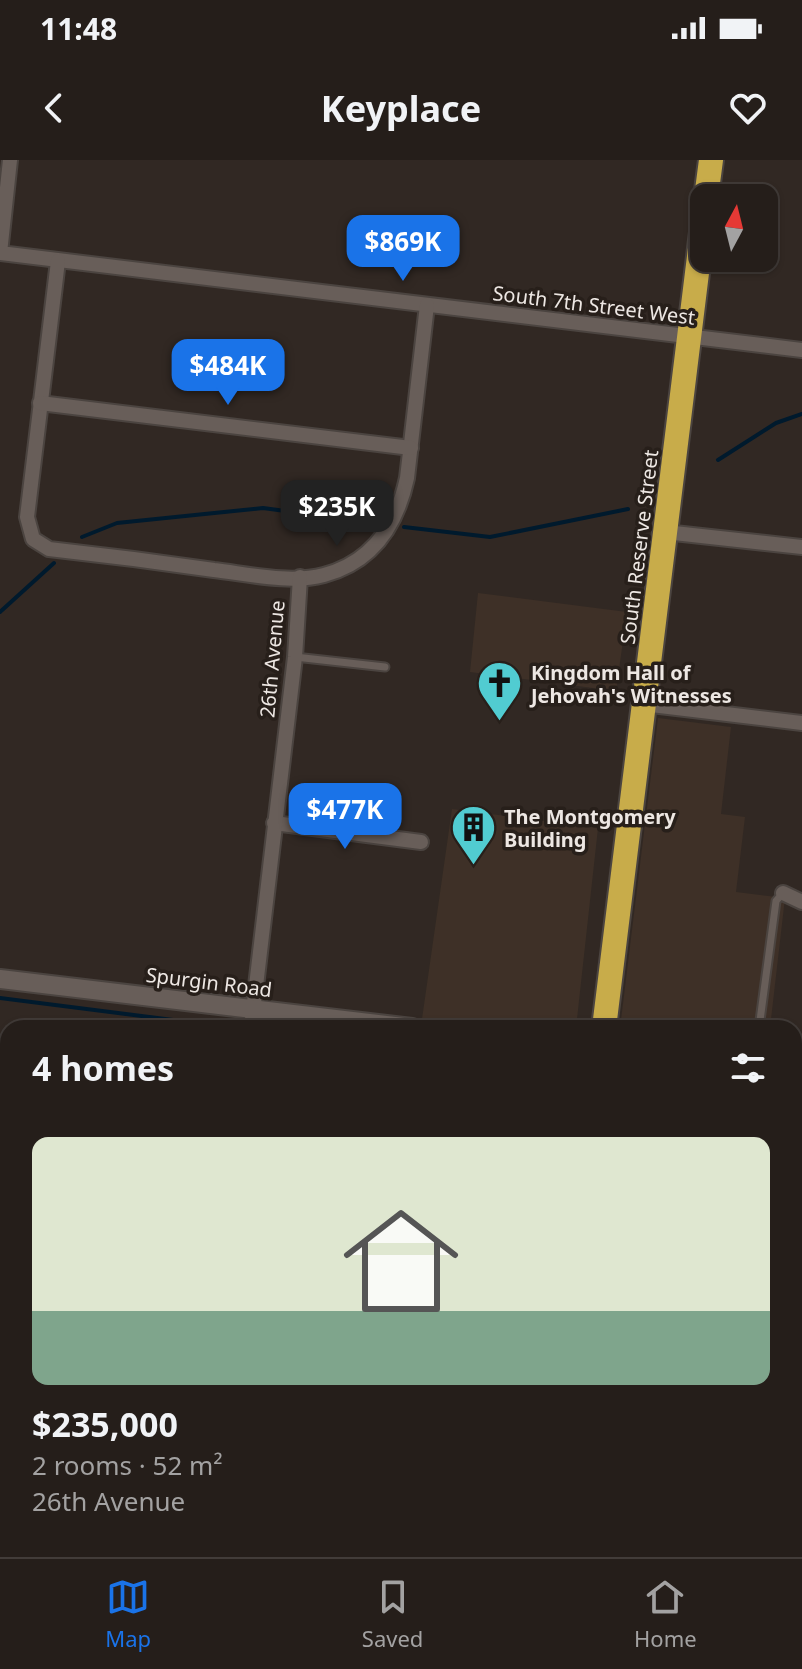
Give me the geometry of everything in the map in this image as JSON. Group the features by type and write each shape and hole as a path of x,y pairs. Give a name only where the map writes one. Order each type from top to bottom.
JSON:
{"highway":[{"path":"708,184 711,160"},
{"name":"South Reserve Street","path":"605,1020 697,272"}],"street":[{"path":"0,253 10,160"},
{"name":"South 7th Street West","path":"0,253 802,350"},
{"path":"58,261 27,517 33,539 49,549 270,577 300,577"},
{"name":"26th Avenue","path":"252,1020 295,657 300,577 324,575 366,554 383,539 402,502 427,305"},
{"path":"40,403 411,448"},
{"path":"665,532 802,547"},
{"path":"643,704 802,723"},
{"path":"274,823 421,842"},
{"path":"783,893 802,902"},
{"name":"Spurgin Road","path":"0,979 345,1020"}],"lane":[{"path":"295,657 385,667"},
{"path":"760,1020 776,901 783,893"}],"shaded area":[{"path":"478,593 627,612 616,691 470,672"},
{"path":"658,718 731,727 721,814 745,817 736,892 785,898 771,1020 621,1020"},
{"path":"452,809 598,828 577,1020 422,1019"}],"waterway":[{"path":"718,460 776,423 802,414"},
{"path":"82,537 117,523 263,508 375,523"},
{"path":"404,527 490,537 628,509"},
{"path":"0,612 54,563"},
{"path":"0,998 173,1020"}],"place":[{"name":"Kingdom Hall of Jehovah's Witnesses","path":"500,722"},
{"name":"The Montgomery Building","path":"473,867"}]}
